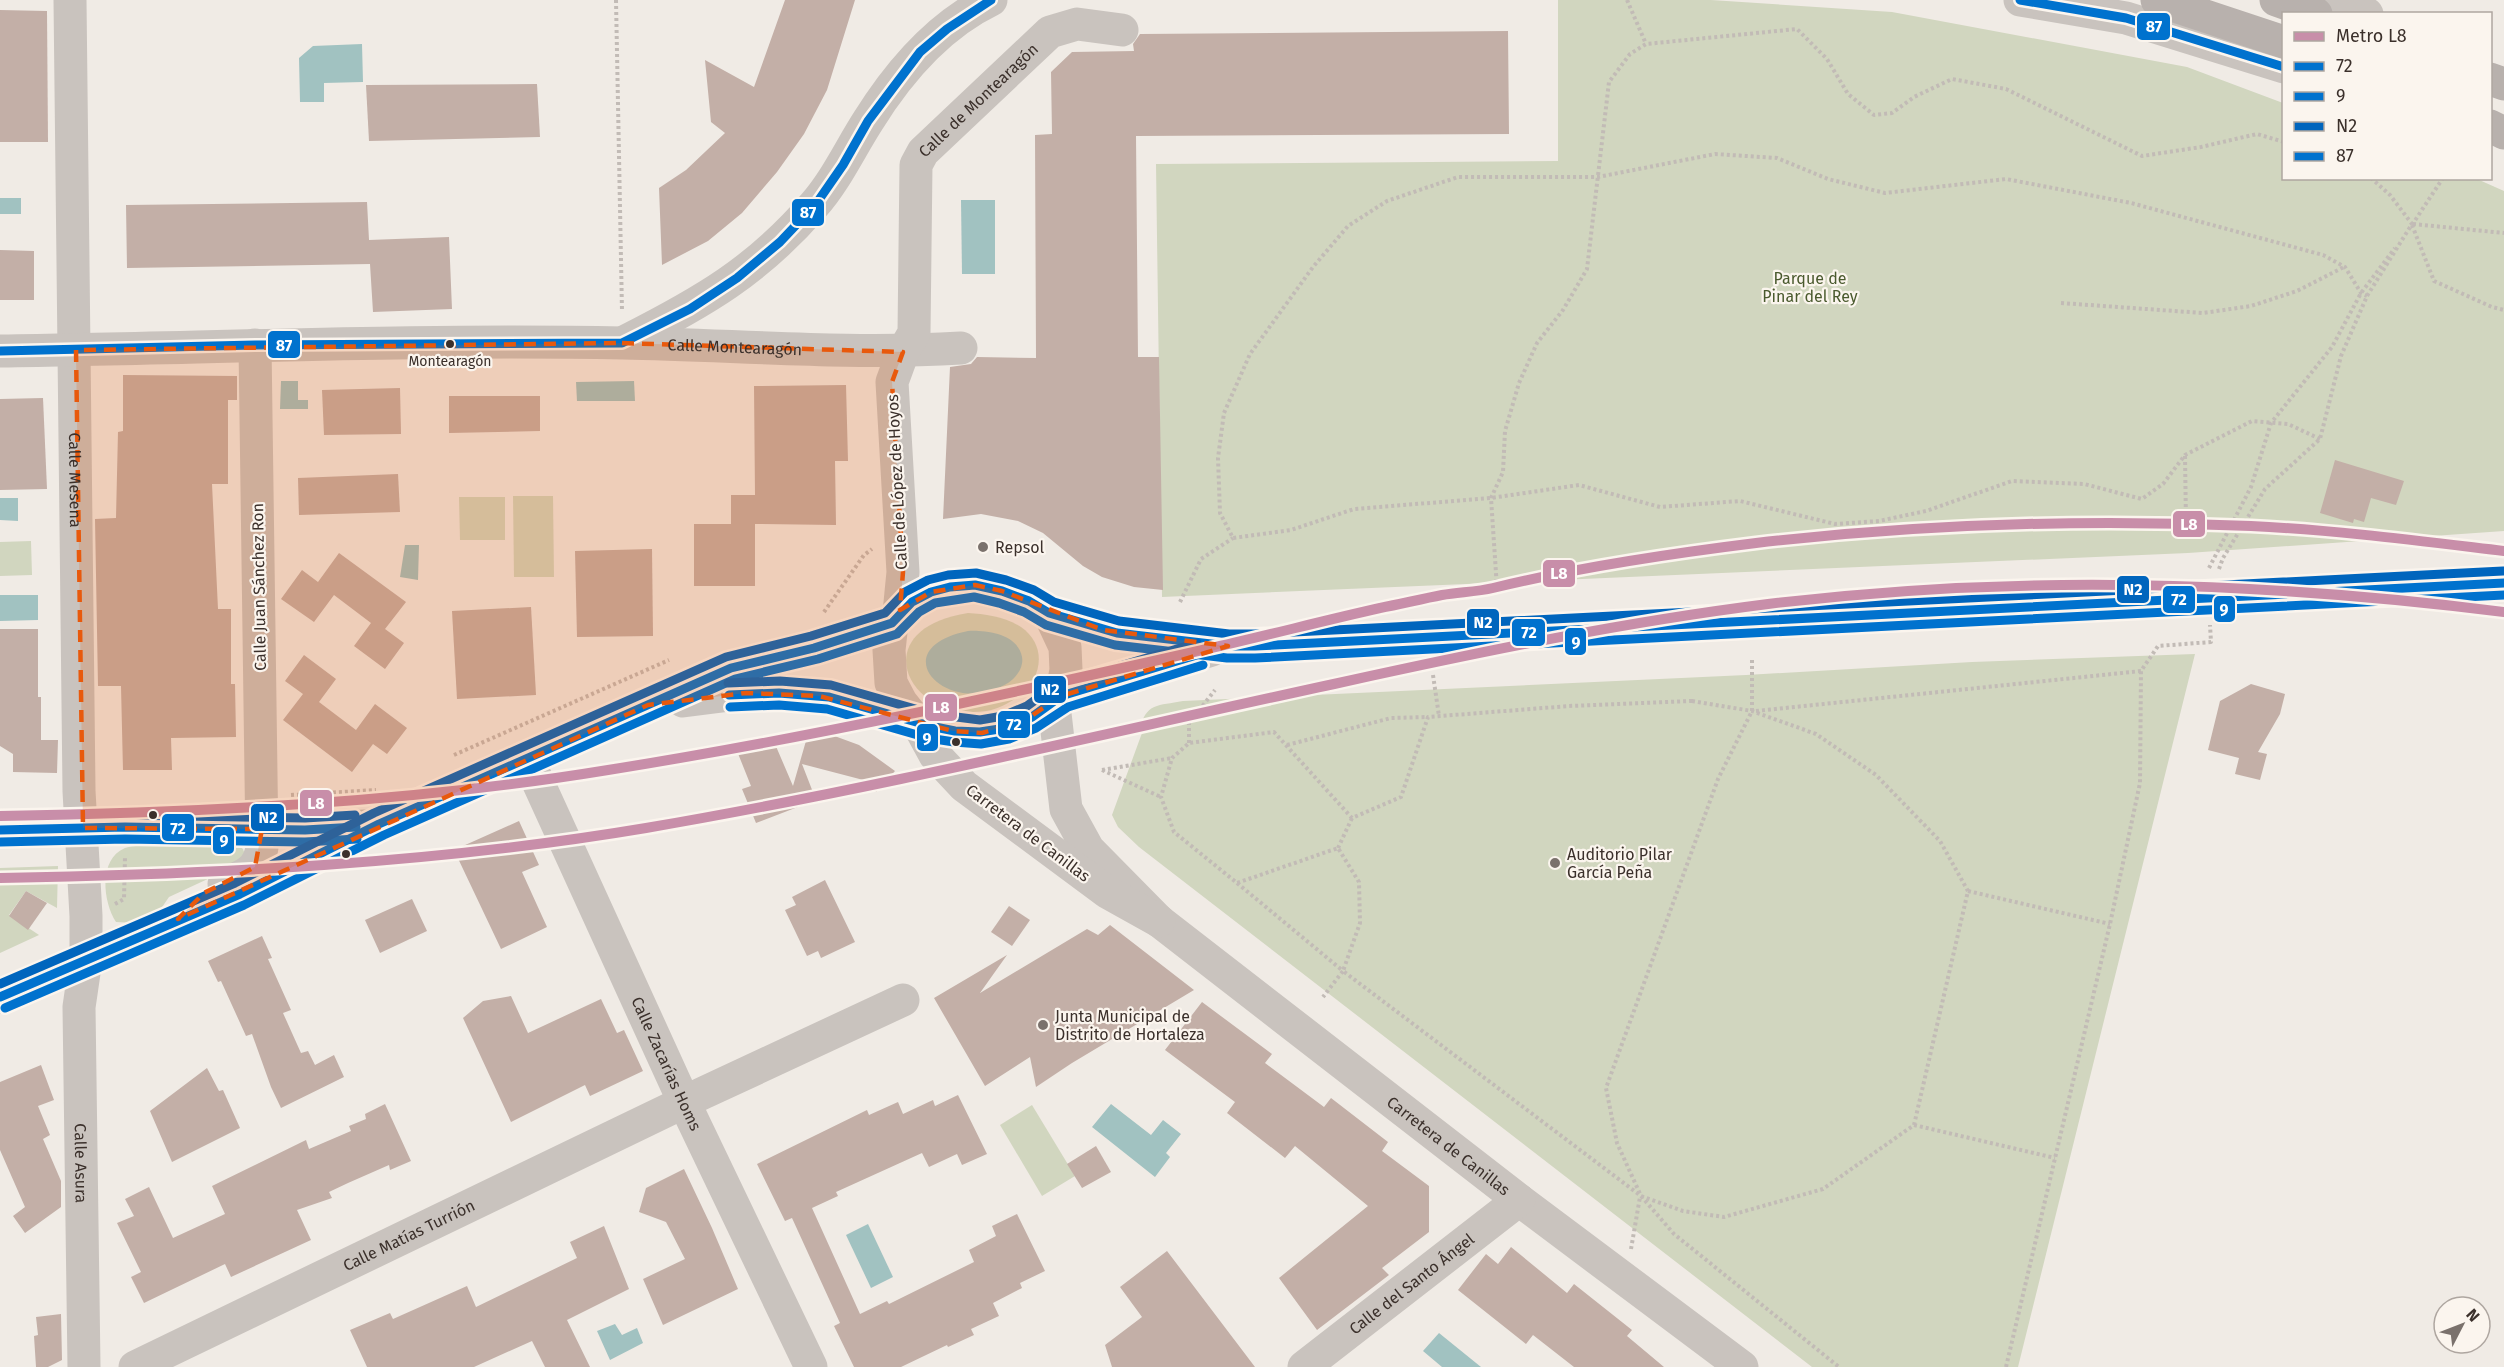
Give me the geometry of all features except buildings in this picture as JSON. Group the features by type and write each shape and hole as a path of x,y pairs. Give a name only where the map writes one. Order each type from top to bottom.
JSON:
{"main road":[{"path":"2157,0 2282,42"},
{"path":"2276,0 2310,12"}],"street":[{"name":"Calle Mesena","path":"70,0 79,791 86,959"},
{"path":"622,343 690,309 737,278 780,242 816,204 843,165 873,113 920,52 948,29 991,0"},
{"path":"2020,0 2126,18 2282,67"},
{"path":"2336,0 2363,12"},
{"name":"Calle de Montearagón","path":"903,352 914,333 916,165 923,152 1050,32 1077,24 1122,30"},
{"name":"Calle Montearagón","path":"0,351 255,345 622,343 903,352 961,348"},
{"name":"Calle Juan Sánchez Ron","path":"255,345 262,830"},
{"name":"Calle de López de Hoyos","path":"896,618 903,572 892,382 903,352"},
{"path":"2382,591 2504,574"},
{"path":"0,997 272,879 379,824 731,668 814,648 896,618 931,592 950,587 975,585 1002,591 1029,601 1049,612 1117,633 1227,646 2382,591 2504,583"},
{"path":"1049,612 1065,647 1066,670 1058,700"},
{"path":"896,618 889,650 891,683 901,702 917,722"},
{"path":"648,705 746,693 819,696 953,731 982,733 1024,721 1058,700 1227,646"},
{"name":"Carretera de Canillas","path":"1058,700 1066,809 1088,849 1159,921 1519,1200 1742,1367"},
{"name":"Carretera de Canillas","path":"917,722 935,755 964,786 1107,892 1159,921"},
{"name":"Calle Zacarías Homs","path":"527,758 684,1102 811,1367"},
{"path":"0,830 125,827 262,830 325,829 379,824"},
{"path":"178,919 193,900 248,874 255,867 261,852 262,830"},
{"name":"Calle Asura","path":"84,1367 79,1007 86,959"},
{"name":"Calle Matías Turrión","path":"135,1367 684,1102 903,1000"},
{"name":"Calle del Santo Ángel","path":"1304,1367 1519,1200"}],"path":[{"path":"616,0 622,343"},
{"path":"1627,0 1646,44"},
{"path":"1497,588 1491,498 1503,472 1505,431 1518,383 1537,343 1563,310 1587,269 1609,82 1630,54 1646,44 1797,28 1827,59 1848,94 1874,115 1892,113 1914,97 1952,79 2006,89 2142,156 2200,147 2257,134 2282,142"},
{"path":"1233,538 1220,513 1218,458 1224,413 1251,354 1313,267 1348,226 1387,201 1458,177 1598,177 1715,154 1777,158 1828,179 1885,193 2006,179 2142,206 2323,255 2345,267 2361,293 2367,296"},
{"path":"2373,180 2390,195 2412,224 2434,281 2492,307 2504,310"},
{"path":"2202,599 2223,558 2265,489 2320,439 2341,356 2367,296 2442,180"},
{"path":"2412,224 2504,233"},
{"path":"2006,1367 2110,924 2140,783 2142,671 2158,646 2211,642 2202,599 2212,558 2251,487 2271,423 2332,347 2361,293 2412,224"},
{"path":"2061,303 2203,314 2251,306 2297,291 2345,267"},
{"path":"1180,602 1201,559 1233,538 1291,530 1354,509 1491,498 1579,485 1660,507 1740,501 1835,524 1879,522 1926,511 2012,481 2084,484 2142,499 2163,484 2185,455 2252,421 2288,424 2320,439"},
{"path":"2185,455 2186,524"},
{"path":"818,617 825,611 864,555 881,544"},
{"path":"451,757 675,658"},
{"path":"1623,1278 1641,1196 1617,1143 1606,1088 1718,779 1752,711 1752,660"},
{"path":"1752,711 2142,671"},
{"path":"1433,675 1439,716"},
{"path":"1189,743 1189,723 1215,690"},
{"path":"1286,745 1391,718 1569,706 1692,701 1752,711 1816,734 1876,775 1940,841 1968,891 1914,1125 1823,1189 1724,1217 1683,1210 1641,1196"},
{"path":"1237,883 1338,848 1352,818 1401,797 1428,717"},
{"path":"1161,797 1102,770 1172,758 1189,743 1274,732 1352,818"},
{"path":"1172,758 1161,797 1174,832 1343,971 1641,1196 1674,1234 1839,1367"},
{"path":"262,789 277,788 282,795 376,790 387,786"},
{"path":"1323,997 1343,971 1360,923 1359,882 1338,848"},
{"path":"1968,891 2110,924"},
{"path":"1914,1125 2055,1158"}],"highlighted area":[{"path":"622,343 903,352 892,382 903,572 900,610 931,592 975,585 1002,591 1103,630 1228,646 1061,696 1024,721 982,733 953,731 819,696 746,693 648,705 178,919 204,893 255,867 262,829 83,828 76,350"}],"green space":[{"name":"Parque de Pinar del Rey","path":"1558,0 1711,0 1892,12 2187,67 2282,103 2282,180 2479,180 2504,191 2504,531 2188,553 1162,597 1156,164 1558,161"},
{"path":"513,496 553,496 554,577 514,577"},
{"path":"459,497 505,497 505,540 460,540"},
{"path":"31,541 32,575 0,576 0,542"},
{"path":"968,613 995,617 1021,627 1029,634 1038,652 1037,671 1027,689 995,709 958,711 935,703 918,689 908,672 907,654 915,637 935,622"},
{"path":"2195,654 2018,1367 1812,1367 1139,847 1118,827 1112,815 1142,733 1139,731 1145,715 1154,707 1183,701 1746,675 1972,662"},
{"path":"152,845 239,846 245,855 240,864 169,897 158,913 135,923 116,922 106,893 107,871 110,861 125,848"},
{"path":"58,866 57,908 26,891 9,915 39,935 0,953 0,868"},
{"path":"1032,1105 1075,1176 1042,1196 1000,1125"}],"water":[{"path":"362,44 363,82 324,83 324,102 300,102 299,58 313,46"},
{"path":"0,198 21,198 21,214 0,214"},
{"path":"961,200 995,200 995,274 962,274"},
{"path":"281,381 298,381 298,400 308,400 308,409 280,409"},
{"path":"634,381 635,401 577,401 576,382"},
{"path":"0,498 18,498 18,521 0,520"},
{"path":"405,545 419,545 418,580 400,577"},
{"path":"0,595 38,595 38,620 0,621"},
{"path":"968,631 983,631 1000,635 1014,643 1022,657 1022,665 1011,681 985,692 964,693 946,688 932,678 926,665 929,652 942,640"},
{"path":"1111,1104 1151,1135 1163,1120 1181,1134 1166,1153 1170,1157 1155,1177 1092,1127"},
{"path":"868,1224 893,1277 871,1288 846,1235"},
{"path":"615,1324 622,1335 637,1328 643,1343 610,1360 597,1331"},
{"path":"1439,1333 1481,1367 1442,1367 1423,1351"}],"metro line":[{"name":"L8","path":"0,816 153,812 305,804 457,791 608,770 758,744 908,714 1448,594 1487,589 1623,562 1756,543 1941,527 2127,523 2283,528 2378,536 2504,551"},
{"name":"L8","path":"0,878 162,874 405,859 646,828 908,777 1502,648 1714,611 1860,594 1953,588 2136,585 2320,593 2504,612"}],"transit line":[{"name":"87","path":"0,351 255,345 622,343 690,309 737,278 780,242 816,204 843,165 868,121 920,52 947,29 991,0"},
{"name":"87","path":"2020,0 2126,18 2282,66"},
{"name":"N2","path":"0,984 235,883 374,813 726,657 811,636 885,613 905,592 928,580 948,575 976,573 1006,580 1034,590 1054,602 1119,621 1229,634 1255,634 2503,571"},
{"name":"72","path":"0,997 240,894 379,824 731,668 814,648 892,623 912,602 931,592 950,587 975,585 1002,591 1029,601 1049,613 1117,633 1228,646 1255,646 2504,583"},
{"name":"9","path":"5,1008 244,905 384,835 735,679 818,659 897,634 919,612 935,603 974,597 1024,612 1046,625 1115,645 1227,658 1255,658 2504,595"},
{"name":"N2","path":"728,683 780,681 831,685 933,714 980,720 1003,716 1027,706 1056,685 1197,643"},
{"name":"72","path":"729,695 779,693 829,697 930,726 955,731 980,732 1006,728 1032,717 1061,696 1200,654"},
{"name":"9","path":"730,707 779,705 827,709 928,738 981,744 1009,739 1036,728 1068,707 1203,665"},
{"name":"N2","path":"0,818 125,815 305,818 355,815"},
{"name":"72","path":"0,830 125,827 305,830 356,827"},
{"name":"9","path":"0,842 125,839 305,842 357,839"}],"place":[{"name":"Montearagón","path":"450,344"},
{"name":"Repsol","path":"983,547"},
{"name":"Auditorio Pilar García Peña","path":"1555,863"},
{"name":"Junta Municipal de Distrito de Hortaleza","path":"1043,1025"}]}
